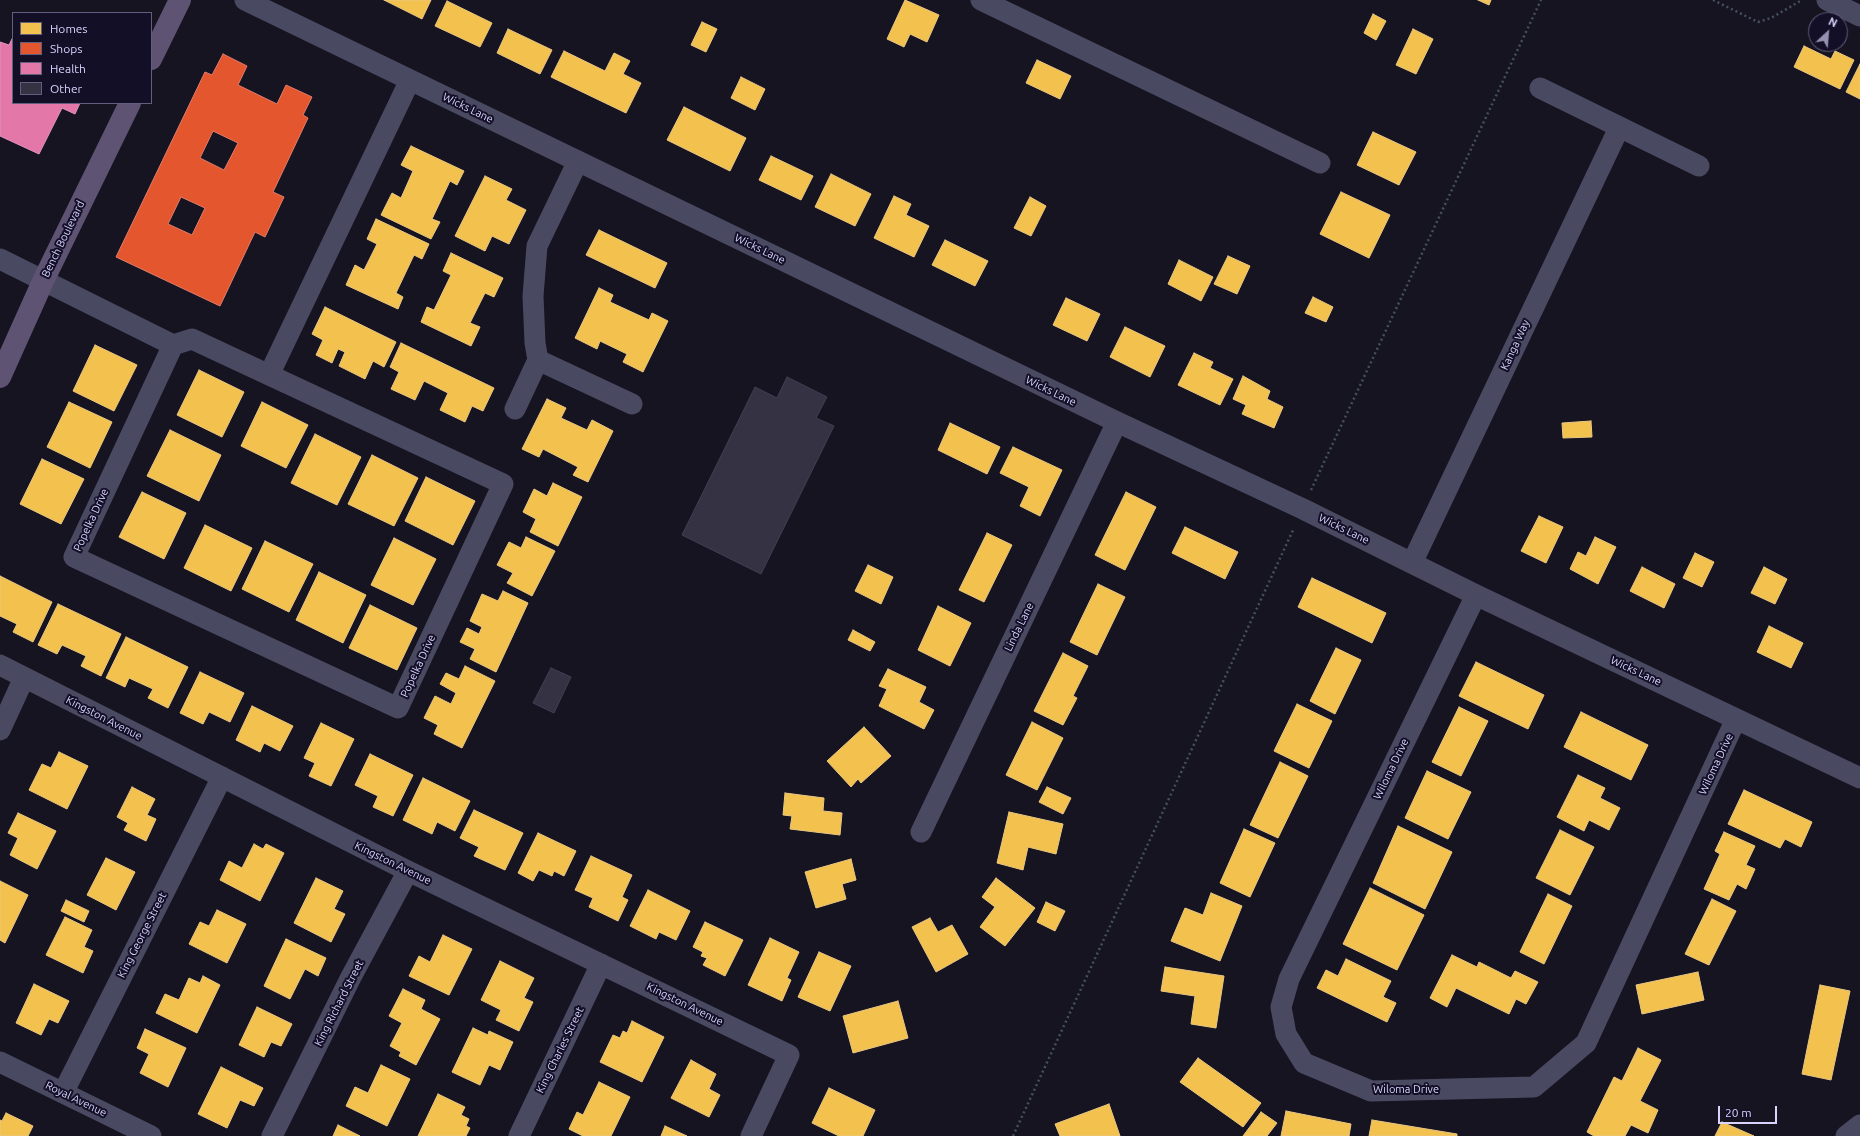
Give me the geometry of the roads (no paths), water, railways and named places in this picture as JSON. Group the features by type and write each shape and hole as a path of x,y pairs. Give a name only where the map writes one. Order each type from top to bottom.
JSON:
{"main road":[{"path":"152,57 180,0"},
{"name":"Bench Boulevard","path":"0,377 44,279 130,104"}],"street":[{"name":"Wicks Lane","path":"245,0 1117,422 1303,509 1476,595 1860,778"},
{"path":"981,0 1320,163"},
{"path":"1827,0 1860,16"},
{"path":"269,375 410,80"},
{"path":"1540,88 1699,166"},
{"name":"Kanga Way","path":"1412,563 1619,128"},
{"path":"515,409 538,360 535,343 533,296 537,246 578,161"},
{"path":"0,258 44,279 173,346"},
{"name":"Popelka Drive","path":"192,339 503,484 398,708 74,556 173,346 192,339"},
{"path":"538,360 632,404"},
{"name":"Linda Lane","path":"921,832 1117,422"},
{"name":"Wiloma Drive","path":"1476,595 1289,979 1281,1007 1286,1034 1304,1063 1371,1091 1534,1087 1586,1043 1736,719"},
{"name":"Kingston Avenue","path":"0,665 408,871 789,1055 751,1136"},
{"path":"0,730 24,678"},
{"name":"King George Street","path":"63,1093 222,777"},
{"name":"King Richard Street","path":"272,1136 351,978 408,871"},
{"name":"King Charles Street","path":"519,1136 601,964"},
{"name":"Royal Avenue","path":"0,1062 151,1136"},
{"path":"1846,1136 1860,1125"}]}
